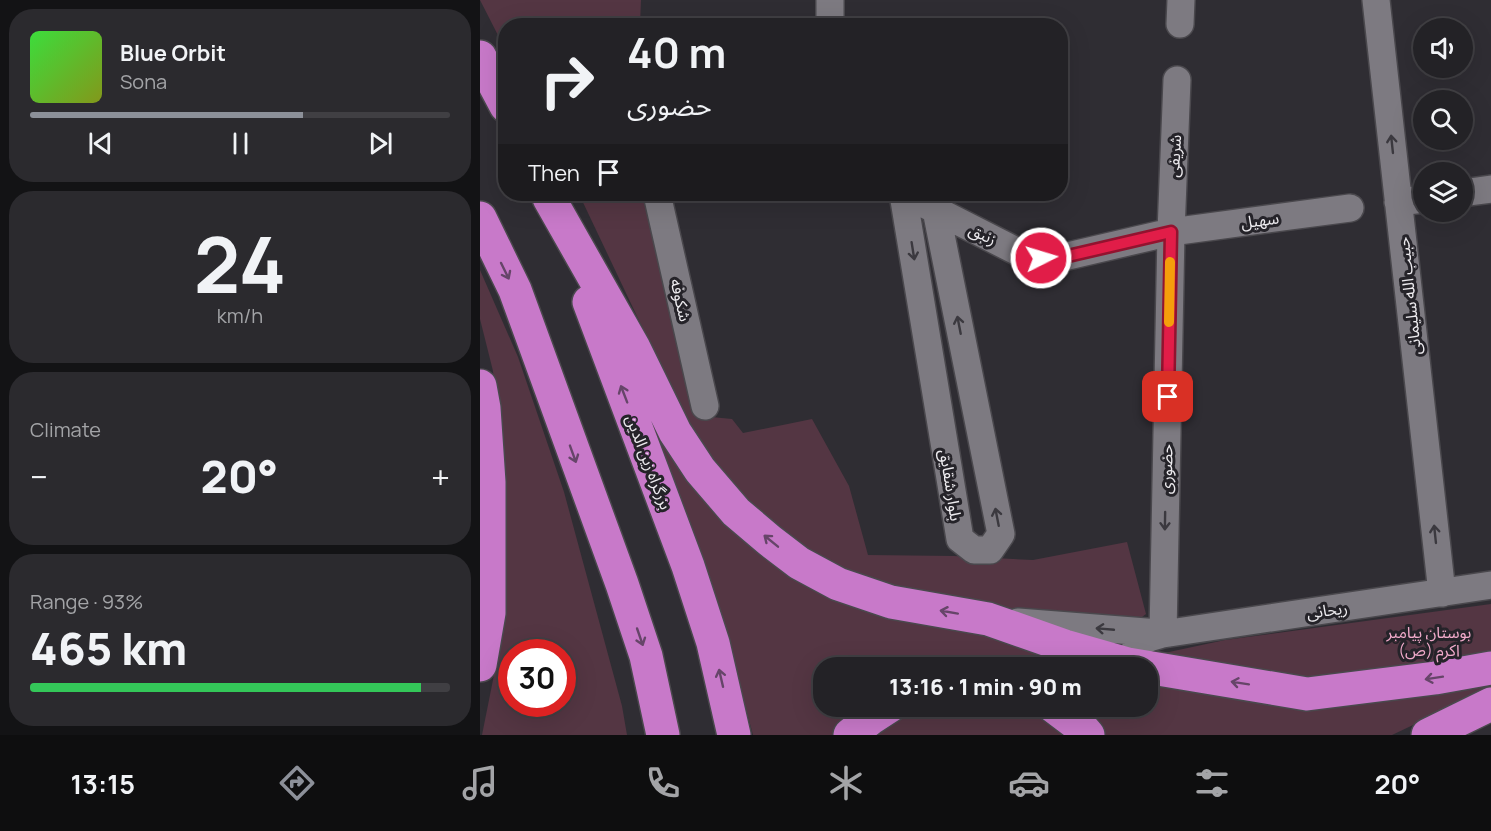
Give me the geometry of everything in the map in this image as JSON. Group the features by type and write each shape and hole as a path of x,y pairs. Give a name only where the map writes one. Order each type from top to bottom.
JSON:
{"highway":[{"path":"480,57 498,91"},
{"name":"بزرگراه زین الدین","path":"550,201 688,566 713,643 734,735"},
{"path":"551,201 634,348 675,432 700,470 736,512 799,563 838,584 891,602 988,619 1105,657"},
{"path":"480,218 515,290 622,584 646,656 663,735"},
{"path":"480,386 484,408 489,482 489,613 480,666"},
{"path":"1158,669 1307,694 1435,678 1491,668"},
{"path":"1428,735 1491,704"},
{"path":"850,735 872,717"},
{"path":"1068,717 1088,735"}],"street":[{"path":"830,0 830,18"},
{"name":"حبیب الله سلیمانی","path":"1376,0 1411,200 1442,592"},
{"name":"شریفی","path":"1171,232 1177,80"},
{"path":"1473,191 1491,189"},
{"name":"شکوفه","path":"659,201 705,406"},
{"name":"بلوار شقایق","path":"905,201 960,539 974,550 990,550 1001,534 936,210"},
{"name":"زنبق","path":"918,201 1028,257 1055,259 1171,232"},
{"name":"سهیل","path":"1171,232 1350,208"},
{"name":"حضوری","path":"1163,634 1171,232"},
{"name":"ریحانی","path":"1163,634 1491,585"},
{"path":"988,619 1163,634"},
{"path":"1131,657 1137,644 1142,640 1163,634"}],"green space":[{"path":"480,0 641,0 640,18 498,18 498,35"},
{"path":"582,201 651,201 701,416 732,419 743,433 812,419 849,486 868,555 1033,560 1127,542 1146,614 1138,620 999,609 883,588 825,561 744,498 691,430"},
{"path":"480,270 518,357 564,492 622,706 627,735 482,735 495,670 501,457 493,371 480,319"},
{"path":"635,375 667,445 869,610 926,625 989,634 1074,657 813,657 813,717 856,717 834,735 753,735 712,583"},
{"name":"بوستان پیامبر اکرم (ص)","path":"1491,604 1491,656 1348,682 1146,657 1225,640"},
{"path":"1491,672 1491,688 1392,735 1104,735 1084,717 1158,717 1158,679 1225,695"},
{"path":"1052,717 1074,735 864,735 886,718"}],"slow traffic":[{"path":"1169,322 1170,262"}],"route":[{"path":"1041,258 1055,259 1171,232 1168,397"}]}
